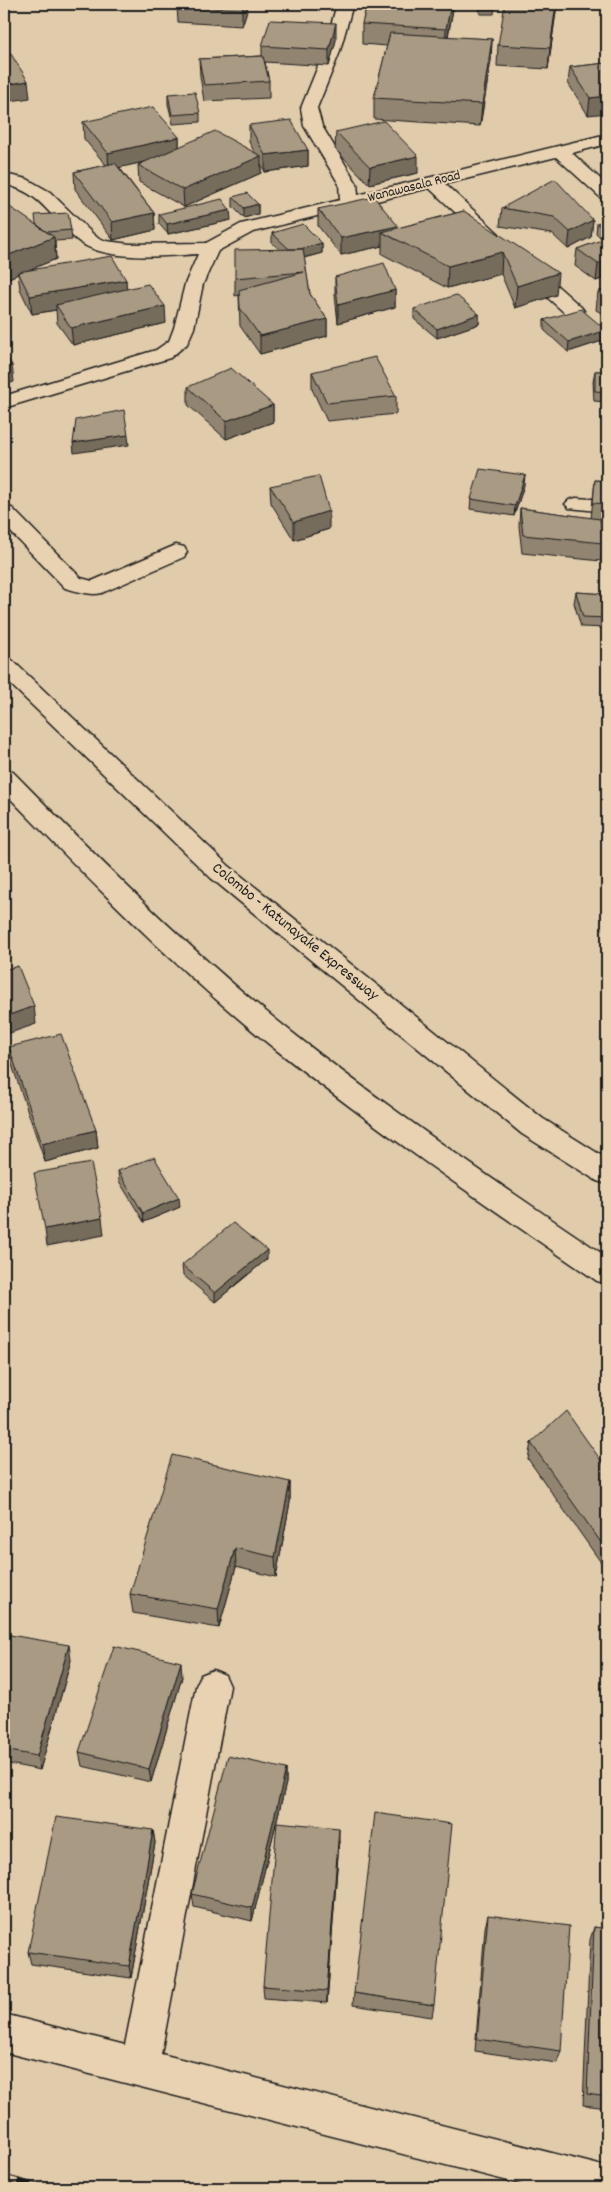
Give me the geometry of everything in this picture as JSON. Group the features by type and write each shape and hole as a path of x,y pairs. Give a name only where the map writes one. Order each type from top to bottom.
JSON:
{"main road":[{"path":"345,4 331,54 309,108 313,126 348,184 349,202"},
{"name":"Wanawasala Road","path":"210,248 247,228 607,138"},
{"path":"560,151 607,194"},
{"path":"4,179 23,183 43,192 90,241 110,248 210,248 194,284 184,328 177,344 163,354 4,402"},
{"path":"432,182 574,312"},
{"path":"576,504 607,506"},
{"path":"4,513 73,584 81,587 94,588 176,552"},
{"name":"Colombo - Katunayake Expressway","path":"4,665 220,872 532,1126 607,1173"},
{"path":"4,778 140,916 279,1037 443,1161 607,1272"},
{"path":"139,2068 213,1686"},
{"path":"4,2033 607,2187"}],"building":[{"path":"178,4 244,4 242,9 177,6"},
{"path":"367,4 451,4 446,29 362,24"},
{"path":"505,4 556,4 550,48 498,45"},
{"path":"270,20 336,23 329,50 262,46"},
{"path":"390,33 492,39 482,104 374,98"},
{"path":"4,43 28,81 4,85"},
{"path":"263,56 269,81 204,85 199,59"},
{"path":"607,63 607,96 590,98 570,67"},
{"path":"195,92 200,113 172,115 168,94"},
{"path":"153,107 179,137 108,153 83,122"},
{"path":"291,120 308,150 265,155 249,125"},
{"path":"384,121 418,156 370,167 336,132"},
{"path":"215,131 261,156 183,190 138,165"},
{"path":"115,163 154,213 112,222 74,172"},
{"path":"555,179 593,220 570,232 554,217 502,208"},
{"path":"247,193 258,204 244,208 233,197"},
{"path":"374,197 398,226 341,238 318,209"},
{"path":"222,199 230,210 167,224 159,214"},
{"path":"4,203 54,237 4,257"},
{"path":"464,211 558,273 517,286 502,252 448,266 382,232"},
{"path":"68,213 71,230 47,232 36,224 35,215"},
{"path":"607,221 607,233 597,223"},
{"path":"303,224 322,243 300,249 289,249 272,233"},
{"path":"607,238 607,260 598,264 577,249"},
{"path":"303,249 310,294 327,319 260,336 240,308 239,290 304,272 235,278 235,250"},
{"path":"112,256 126,280 30,296 18,272"},
{"path":"384,263 395,290 338,305 335,277"},
{"path":"148,284 165,306 71,328 56,305"},
{"path":"607,288 607,298 598,292"},
{"path":"456,295 479,314 437,329 414,309"},
{"path":"581,309 606,330 569,342 544,320"},
{"path":"4,353 12,365 4,367"},
{"path":"375,357 396,396 327,403 312,372"},
{"path":"231,368 273,405 226,421 188,387"},
{"path":"595,371 607,371 607,392 595,391"},
{"path":"124,410 128,435 73,443 76,420"},
{"path":"480,469 525,475 515,506 471,499"},
{"path":"319,476 329,511 294,522 270,486"},
{"path":"595,480 607,481 607,504 593,503"},
{"path":"520,508 600,519 603,543 523,535"},
{"path":"576,592 607,594 607,618 583,617"},
{"path":"18,966 34,1006 4,1017 4,970"},
{"path":"61,1034 96,1130 42,1144 9,1047"},
{"path":"154,1157 179,1198 143,1213 118,1171"},
{"path":"91,1163 102,1218 45,1229 34,1173"},
{"path":"233,1223 267,1250 215,1293 182,1265"},
{"path":"566,1411 607,1469 607,1551 531,1443"},
{"path":"172,1455 290,1482 275,1557 235,1548 218,1609 130,1594"},
{"path":"4,1634 69,1645 37,1756 4,1750"},
{"path":"114,1646 181,1662 149,1769 79,1752"},
{"path":"228,1756 286,1769 252,1908 192,1894"},
{"path":"375,1813 452,1824 434,2005 354,1993"},
{"path":"56,1817 153,1830 129,1966 28,1952"},
{"path":"277,1822 339,1828 327,1991 263,1986"},
{"path":"488,1915 569,1926 561,2051 477,2039"},
{"path":"594,1927 607,1929 607,2097 587,2094"}],"railway":[{"path":"4,2178 41,2188"}]}
